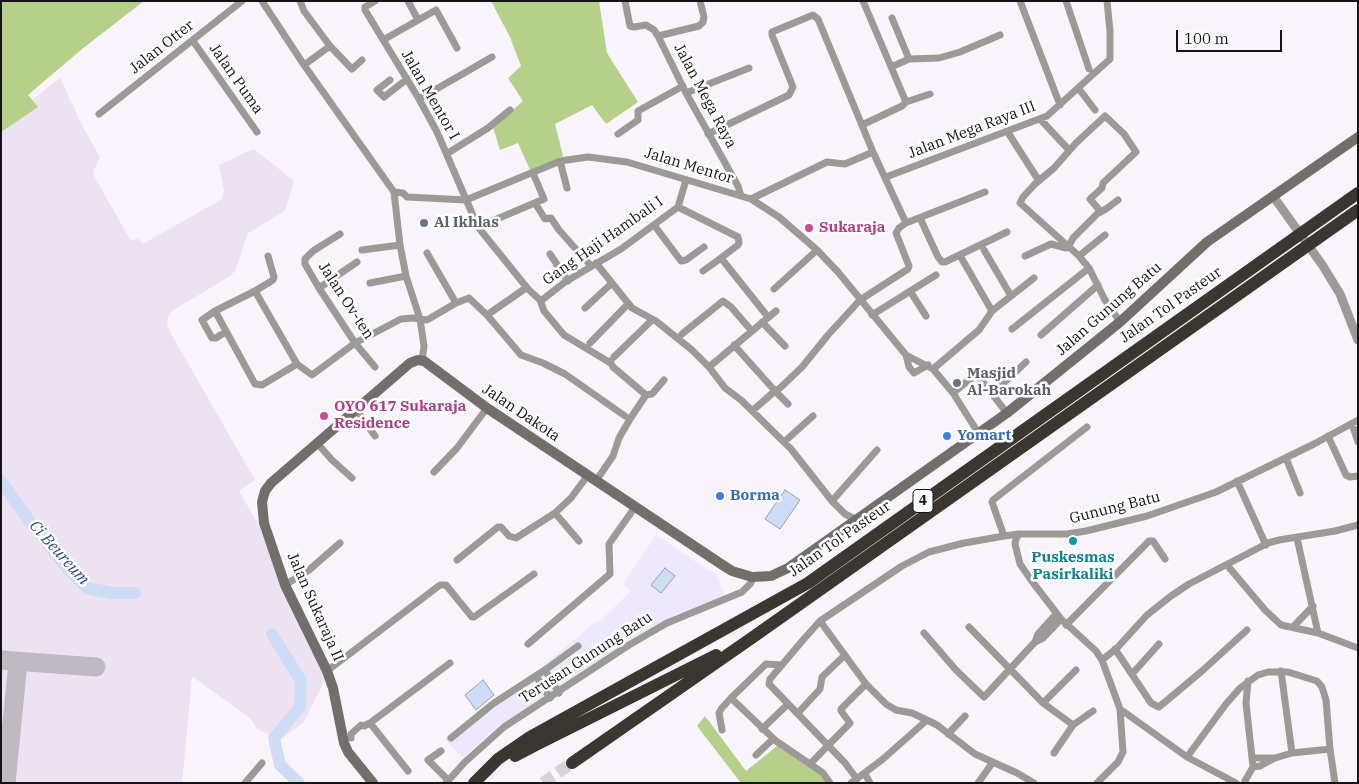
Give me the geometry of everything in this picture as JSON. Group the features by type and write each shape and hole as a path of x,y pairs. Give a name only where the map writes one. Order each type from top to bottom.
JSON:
{"highway":[{"name":"Jalan Tol Pasteur","path":"474,783 498,759 530,737 808,583 1358,193"},
{"name":"Jalan Tol Pasteur","path":"572,762 756,635 1358,210"},
{"path":"484,783 496,771 536,745 756,635"}],"main road":[{"name":"Jalan Gunung Batu","path":"752,577 762,578 779,573 979,434 1120,322 1207,242 1358,137"},
{"name":"Jalan Sukaraja II","path":"373,783 348,752 348,740 333,688 327,671 285,585 264,523 262,502 263,496 271,483 410,364 415,361 422,361"},
{"name":"Jalan Dakota","path":"422,361 487,408 721,564 743,575 752,577"}],"street":[{"name":"Jalan Otter","path":"100,114 242,1"},
{"path":"262,1 304,65 394,192 400,245 406,276 420,319 424,346 422,361"},
{"path":"300,1 304,11 330,46 352,69 362,60"},
{"name":"Jalan Mentor I","path":"375,1 365,7 365,10 419,99 448,153 478,226 526,288 543,299 544,311 564,335 611,360 613,367 646,395"},
{"path":"408,1 418,20"},
{"path":"625,1 630,26 646,25 654,30 658,36 699,26 703,22 704,17 700,1"},
{"path":"863,1 906,102"},
{"path":"1020,1 1060,105"},
{"path":"1066,1 1089,69"},
{"name":"Jalan Mega Raya III","path":"886,177 1048,116 1110,59 1107,1"},
{"path":"383,40 436,10 457,48"},
{"path":"708,134 789,94 793,87 772,32 813,15 818,19 873,152 906,223"},
{"path":"892,18 909,59"},
{"path":"891,67 909,59 939,58 960,52 1000,35"},
{"name":"Jalan Mega Raya","path":"658,36 684,90 738,186 741,196"},
{"name":"Jalan Puma","path":"193,41 256,132"},
{"path":"304,65 330,46"},
{"path":"419,99 492,57"},
{"path":"618,134 638,120 638,110 684,90 749,68"},
{"path":"390,80 377,90 384,97 407,79"},
{"path":"1079,89 1095,110"},
{"path":"862,125 902,106 906,102 930,94"},
{"path":"448,153 488,128 510,110"},
{"path":"1101,212 1090,199 1102,188 1103,183 1136,154 1135,149 1124,134 1105,116 1023,197 1020,204 1079,256 1089,268 1108,305 1120,322"},
{"path":"1040,120 1069,150"},
{"path":"1007,131 1039,181"},
{"path":"751,200 827,162 847,164 873,152"},
{"name":"Jalan Mentor","path":"395,200 402,200 407,197 466,200 560,161 588,157 616,159 751,200 779,217 817,250 838,272 906,355 930,367 953,393 979,434"},
{"path":"560,161 567,188"},
{"path":"478,226 544,199 533,173"},
{"name":"Gang Haji Hambali I","path":"543,299 568,281 621,249 678,207 686,180"},
{"name":"Jalan Mentor","path":"394,192 402,193 407,197"},
{"path":"752,411 802,368 828,335 860,300 909,267 896,233 899,228 906,223 985,192"},
{"path":"1273,196 1323,266 1340,294 1358,340"},
{"path":"1025,256 1051,244 1066,248 1073,238 1101,212 1118,200"},
{"path":"535,203 545,219 551,218 559,230 612,283 635,311 652,320 688,347 709,367 726,388 805,464 832,501 845,514 857,520"},
{"path":"678,207 738,237 738,245 703,270"},
{"path":"920,218 942,262 1007,232"},
{"path":"654,225 682,261 704,247"},
{"name":"Jalan Ov-ten","path":"340,234 313,251 306,258 305,264 355,343 375,367"},
{"path":"1079,256 1105,234"},
{"path":"362,250 400,245"},
{"path":"774,289 817,250"},
{"path":"984,250 1011,296"},
{"path":"427,253 456,303"},
{"path":"550,254 568,281"},
{"path":"225,332 216,338 212,338 203,322 204,318 270,281 274,276 268,256"},
{"path":"721,258 768,317"},
{"path":"962,259 992,311"},
{"path":"319,288 356,262"},
{"path":"1012,329 1089,268"},
{"path":"370,283 406,276"},
{"path":"872,315 936,276"},
{"path":"930,367 977,332 992,311 1034,278"},
{"path":"585,308 612,283"},
{"path":"1041,335 1098,285"},
{"path":"487,315 526,288"},
{"path":"255,291 297,364 312,375 355,343 401,319 428,320 456,303 469,298 487,315 523,357 543,363 565,374 625,416"},
{"path":"910,291 926,316"},
{"path":"682,334 723,301 732,307 751,330"},
{"path":"590,343 628,304"},
{"path":"214,311 255,384 258,386 297,364"},
{"path":"709,367 776,311"},
{"path":"611,360 652,320"},
{"path":"762,322 785,346"},
{"path":"734,345 788,404"},
{"name":"Jalan Mentor","path":"906,355 908,367 914,373 930,367"},
{"path":"992,394 1026,362"},
{"path":"953,393 975,375 978,376 1007,413"},
{"path":"457,560 498,527 509,536 516,538 555,513 611,460 619,438 646,395 652,394 664,380"},
{"path":"434,472 457,448 487,408"},
{"path":"356,409 375,436"},
{"path":"784,442 813,416"},
{"path":"1355,422 1358,442"},
{"name":"Gunung Batu","path":"788,704 770,684 770,679 820,621 902,566 929,552 1004,536 1019,534 1066,534 1110,526 1180,506 1216,492 1355,422"},
{"path":"1004,536 992,502 993,500 1087,428"},
{"path":"1328,436 1346,475 1350,477 1358,476"},
{"path":"317,443 352,478"},
{"path":"832,501 878,450"},
{"path":"1286,458 1300,493"},
{"path":"1237,481 1266,545"},
{"path":"528,644 610,574 609,544 635,507"},
{"path":"555,513 579,541"},
{"path":"1102,660 1115,650 1147,615 1170,596 1189,584 1279,540 1358,525"},
{"path":"1019,534 1015,544 1018,558 1031,580 1061,619 1096,651 1102,660 1120,709 1123,752 1118,762 1097,783"},
{"path":"1296,538 1318,633"},
{"path":"924,633 956,670 984,697 1035,642 1044,638 1061,619 1149,540 1153,541 1165,558"},
{"path":"285,585 309,570 340,543"},
{"path":"1227,565 1264,610 1280,625 1318,633 1358,648"},
{"path":"327,671 440,585 446,585 474,618 534,574"},
{"name":"Terusan Gunung Batu","path":"447,782 465,762 504,727 666,623 742,592 751,583 752,577"},
{"path":"1293,627 1313,606"},
{"path":"820,621 866,684 890,707 926,720 975,754 1030,782"},
{"path":"969,627 1012,669 1043,703 1073,725"},
{"path":"1115,650 1151,704 1159,707 1247,630"},
{"path":"1132,674 1159,644"},
{"path":"451,738 494,702 545,670 578,646"},
{"path":"798,713 820,689 822,677 844,655"},
{"path":"348,740 351,734 361,725 367,725 450,663"},
{"path":"722,730 719,713 721,709 766,664 781,665"},
{"path":"545,670 558,693"},
{"path":"1043,703 1076,670"},
{"path":"1187,758 1232,697 1248,681 1258,675 1281,671 1302,675 1320,684 1326,700 1335,783"},
{"path":"1281,671 1292,753"},
{"path":"536,676 550,698"},
{"path":"1245,781 1253,767 1246,704 1248,681"},
{"path":"810,764 849,724 850,722 841,711 866,684"},
{"path":"1232,697 1240,699 1246,704"},
{"path":"731,698 773,739 823,773 830,783"},
{"path":"762,729 788,704 845,762 854,781 865,774 926,720"},
{"path":"1120,709 1187,758 1236,783"},
{"path":"1054,753 1073,725 1093,711"},
{"path":"948,734 965,716"},
{"path":"367,725 408,771"},
{"path":"756,756 773,739"},
{"path":"1253,767 1292,753 1330,749"},
{"path":"441,751 428,760 447,782"},
{"path":"1252,758 1275,758"},
{"path":"978,783 993,762"},
{"path":"245,783 262,763"},
{"path":"865,774 870,783"}],"shaded area":[{"path":"60,78 83,127 100,157 93,172 94,176 131,241 138,238 143,244 222,199 224,191 219,165 254,149 294,181 285,211 248,233 235,271 230,276 172,311 168,317 167,324 255,480 239,491 257,522 304,637 326,677 304,722 281,739 257,729 251,719 192,676 182,783 1,783 1,124"},
{"path":"656,535 705,568 716,573 725,596 672,616 497,727 462,758 445,739 496,698 539,669 598,620 600,621 631,591 623,584"}],"green space":[{"path":"1,1 144,1 82,49 28,95 38,107 1,132"},
{"path":"491,1 599,1 607,53 638,102 606,124 592,105 555,124 563,156 530,170 518,143 500,150 493,127 523,101 508,78 521,66 510,37"},
{"path":"705,716 746,771 777,746 821,776 827,783 741,783 697,726"}],"water":[{"path":"785,490 800,500 780,529 765,519"},
{"path":"665,568 675,576 661,593 651,585"},
{"path":"483,680 494,695 476,710 465,695"}],"waterway":[{"name":"Ci Beureum","path":"1,481 33,526 68,569 87,588 112,593 135,593"},
{"name":"Ci Beureum","path":"272,634 301,681 300,707 274,738 280,765 299,783"}],"taxiway":[{"path":"1,660 96,667"},
{"path":"6,783 18,662"}],"tunnel":[{"path":"543,783 572,763"}],"place":[{"name":"Al Ikhlas","path":"424,223"},
{"name":"Sukaraja","path":"809,228"},
{"name":"Masjid Al-Barokah","path":"957,383"},
{"name":"OYO 617 Sukaraja Residence","path":"324,416"},
{"name":"Yomart","path":"947,436"},
{"name":"Borma","path":"720,496"},
{"name":"Puskesmas Pasirkaliki","path":"1073,541"}]}
